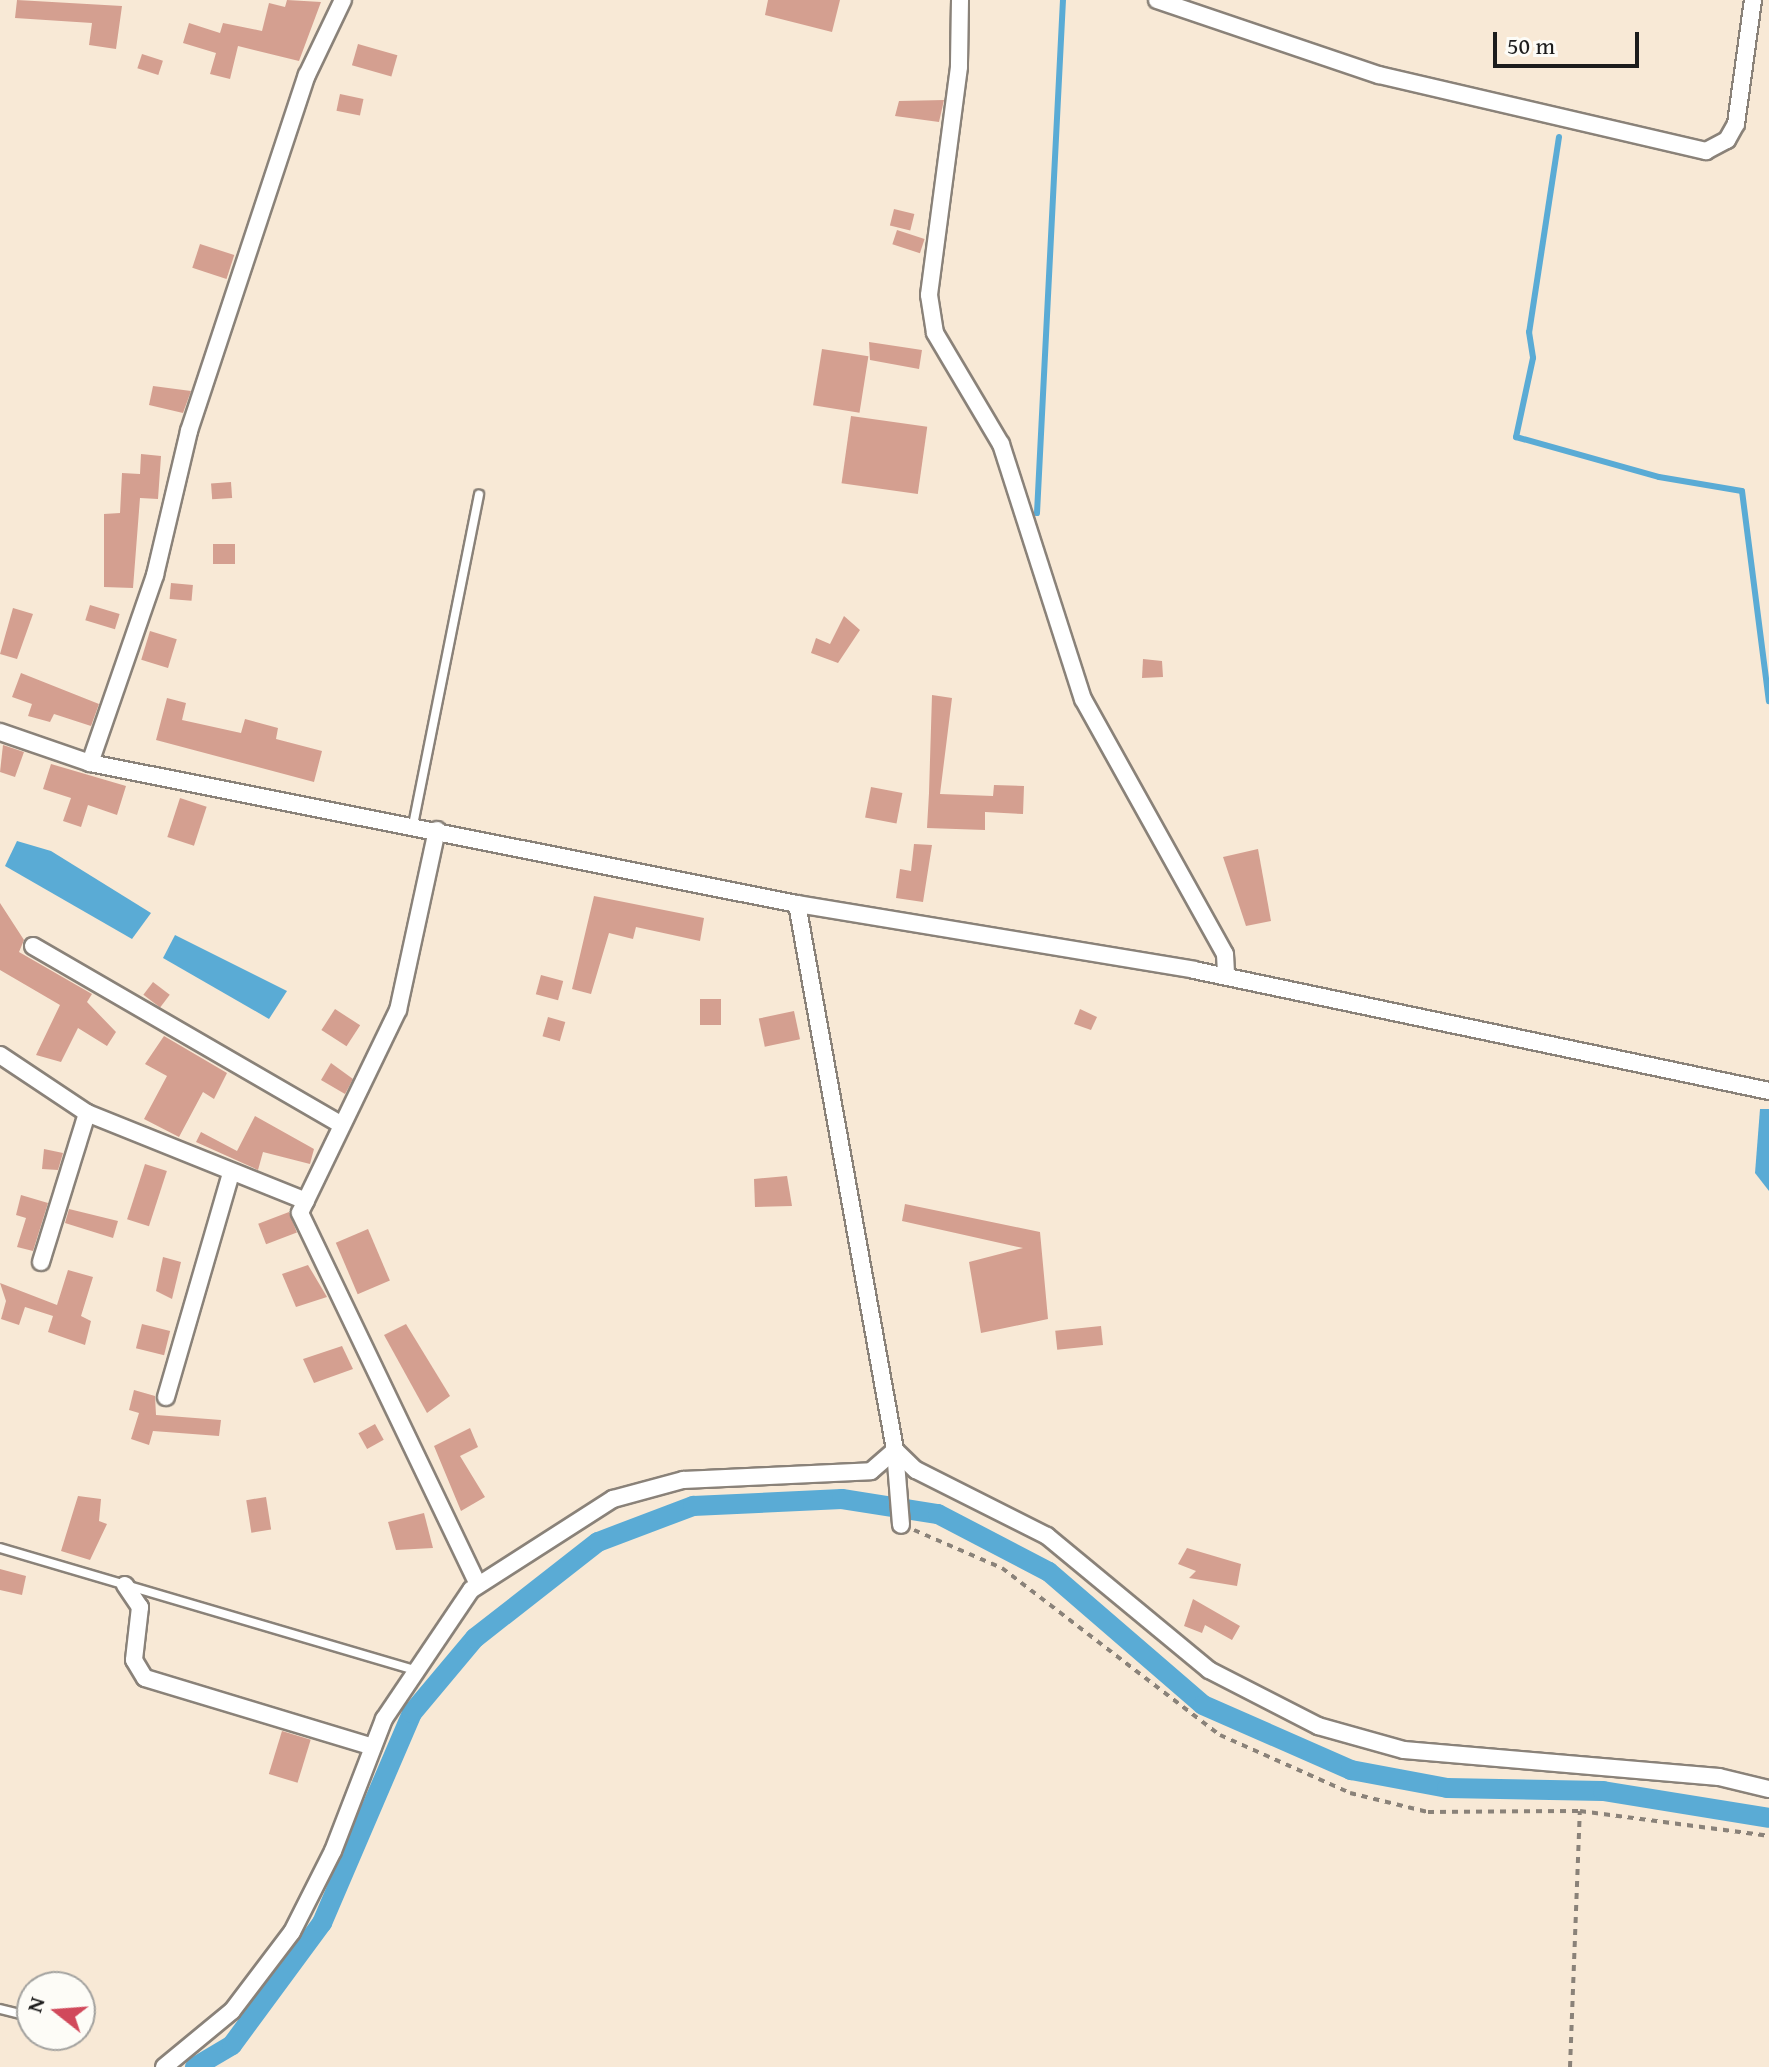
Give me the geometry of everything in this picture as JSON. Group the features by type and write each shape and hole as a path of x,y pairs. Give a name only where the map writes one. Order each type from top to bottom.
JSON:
{"street":[{"path":"90,763 155,575 189,431 297,105 343,0"},
{"path":"960,0 959,67 929,295 935,333 1001,444 1083,699 1225,954 1226,976"},
{"path":"1157,0 1379,75 1706,151 1727,140 1736,124 1753,0"},
{"path":"0,732 90,763 797,904 1226,976 1769,1091"},
{"path":"437,830 398,1010 340,1124 300,1213 478,1584"},
{"path":"797,904 895,1450 901,1525"},
{"path":"33,946 340,1124"},
{"path":"0,1055 87,1113 230,1176 306,1201"},
{"path":"41,1262 87,1113"},
{"path":"166,1397 230,1176"},
{"path":"164,2067 232,2011 292,1932 373,1747 415,1670 478,1584 613,1499 683,1480 871,1471 895,1450"},
{"path":"895,1450 916,1470 1047,1536 1209,1670 1318,1726 1404,1750 1719,1777 1769,1789"},
{"path":"125,1585 140,1607 134,1660 145,1678 373,1747"}],"lane":[{"path":"413,825 479,495"},
{"path":"0,1548 415,1670"}],"path":[{"path":"901,1525 1002,1568 1220,1735 1308,1776 1428,1812 1580,1811 1769,1836"},
{"path":"1570,2067 1580,1811"}],"water":[{"path":"17,841 51,851 151,913 132,939 5,866"},
{"path":"175,935 287,991 269,1019 163,958"},
{"path":"1760,1109 1769,1109 1769,1191 1755,1173"}],"building":[{"path":"17,0 122,6 116,49 89,45 92,23 15,18"},
{"path":"287,0 321,2 299,61 238,46 230,79 210,74 216,53 183,43 189,23 220,33 223,23 262,31 269,3 285,7"},
{"path":"768,0 840,0 832,32 765,15"},
{"path":"358,44 397,55 391,76 352,65"},
{"path":"142,54 163,61 158,75 137,68"},
{"path":"340,94 363,99 360,116 336,111"},
{"path":"944,100 939,122 895,116 899,101"},
{"path":"894,209 914,214 910,231 890,225"},
{"path":"897,230 925,239 920,253 892,244"},
{"path":"200,244 234,255 227,279 192,268"},
{"path":"869,342 922,350 919,369 870,360"},
{"path":"822,349 868,356 860,413 813,405"},
{"path":"153,386 191,391 183,413 149,405"},
{"path":"851,416 927,427 918,494 842,483"},
{"path":"141,454 161,456 158,499 140,498 133,588 104,587 104,514 120,513 122,473 140,474"},
{"path":"231,482 232,498 212,499 211,483"},
{"path":"213,544 235,544 235,564 213,564"},
{"path":"171,583 193,585 192,601 170,599"},
{"path":"90,605 120,614 115,629 85,620"},
{"path":"13,608 33,614 17,659 0,654"},
{"path":"844,616 860,630 838,663 811,653 816,638 830,644"},
{"path":"150,631 177,639 168,668 141,660"},
{"path":"1143,659 1162,661 1163,677 1142,678"},
{"path":"21,673 99,704 91,726 54,714 50,722 28,716 32,704 12,697"},
{"path":"932,695 952,698 940,794 993,796 994,785 1024,786 1023,814 985,812 985,830 927,828"},
{"path":"167,698 186,703 182,720 241,733 245,719 278,728 276,739 322,751 314,782 156,740"},
{"path":"3,745 24,752 15,777 0,772"},
{"path":"51,764 126,786 117,815 88,805 81,827 63,821 71,798 43,789"},
{"path":"871,787 902,793 896,824 865,817"},
{"path":"180,798 207,807 194,846 167,837"},
{"path":"914,844 932,845 923,902 896,898 900,869 911,871"},
{"path":"1258,849 1271,921 1246,926 1223,857"},
{"path":"594,896 704,918 700,941 636,927 633,939 609,933 591,994 572,989"},
{"path":"0,903 24,940 19,952 92,994 87,1002 116,1032 107,1046 78,1028 61,1062 36,1055 60,1005 0,970"},
{"path":"541,975 563,981 558,1000 536,994"},
{"path":"153,982 170,995 160,1007 143,995"},
{"path":"700,999 721,999 721,1025 700,1025"},
{"path":"335,1009 360,1025 347,1046 321,1030"},
{"path":"1080,1009 1097,1017 1091,1030 1074,1024"},
{"path":"794,1011 800,1039 765,1047 759,1018"},
{"path":"548,1017 565,1022 560,1041 542,1036"},
{"path":"164,1036 227,1073 214,1099 203,1092 179,1137 144,1119 167,1076 145,1064"},
{"path":"331,1063 353,1079 345,1094 321,1080"},
{"path":"255,1116 314,1149 310,1164 263,1152 258,1170 196,1142 201,1132 237,1151"},
{"path":"44,1149 63,1153 58,1170 42,1169"},
{"path":"145,1164 167,1171 149,1226 127,1219"},
{"path":"787,1176 792,1206 755,1207 754,1179"},
{"path":"21,1195 48,1203 33,1251 17,1247 26,1218 16,1215"},
{"path":"905,1204 1040,1232 1048,1319 981,1333 969,1262 1023,1248 902,1221"},
{"path":"69,1209 118,1221 113,1238 65,1223"},
{"path":"289,1212 297,1233 266,1244 258,1224"},
{"path":"368,1229 390,1281 358,1294 336,1243"},
{"path":"163,1257 181,1262 172,1299 156,1291"},
{"path":"308,1265 327,1297 296,1307 282,1274"},
{"path":"68,1270 93,1277 81,1316 91,1321 85,1345 48,1332 53,1316 25,1307 19,1325 1,1319 6,1301 0,1283 57,1305"},
{"path":"142,1324 170,1331 164,1355 136,1348"},
{"path":"406,1324 450,1396 427,1413 384,1335"},
{"path":"1101,1326 1103,1345 1057,1350 1055,1331"},
{"path":"342,1346 353,1369 314,1383 303,1359"},
{"path":"134,1390 155,1396 156,1415 221,1420 219,1436 153,1431 149,1445 131,1439 139,1413 129,1410"},
{"path":"375,1424 384,1440 367,1449 358,1433"},
{"path":"470,1428 478,1447 460,1456 485,1497 461,1511 434,1446"},
{"path":"78,1496 101,1499 99,1521 107,1524 90,1560 61,1551"},
{"path":"266,1497 271,1530 251,1533 246,1500"},
{"path":"424,1513 433,1548 396,1550 388,1522"},
{"path":"1187,1548 1241,1564 1237,1586 1189,1578 1196,1571 1178,1564"},
{"path":"0,1569 26,1576 22,1595 0,1590"},
{"path":"1193,1599 1240,1626 1232,1640 1205,1625 1202,1633 1184,1626"},
{"path":"282,1731 311,1740 298,1783 269,1774"}],"waterway":[{"path":"1037,513 1063,0"},
{"path":"1559,137 1529,332 1533,358 1516,437 1659,477 1742,491 1769,701"},
{"path":"195,2067 232,2045 322,1923 412,1713 475,1638 598,1542 693,1506 842,1499 938,1514 1049,1572 1203,1705 1351,1770 1447,1788 1603,1791 1769,1818"}]}
